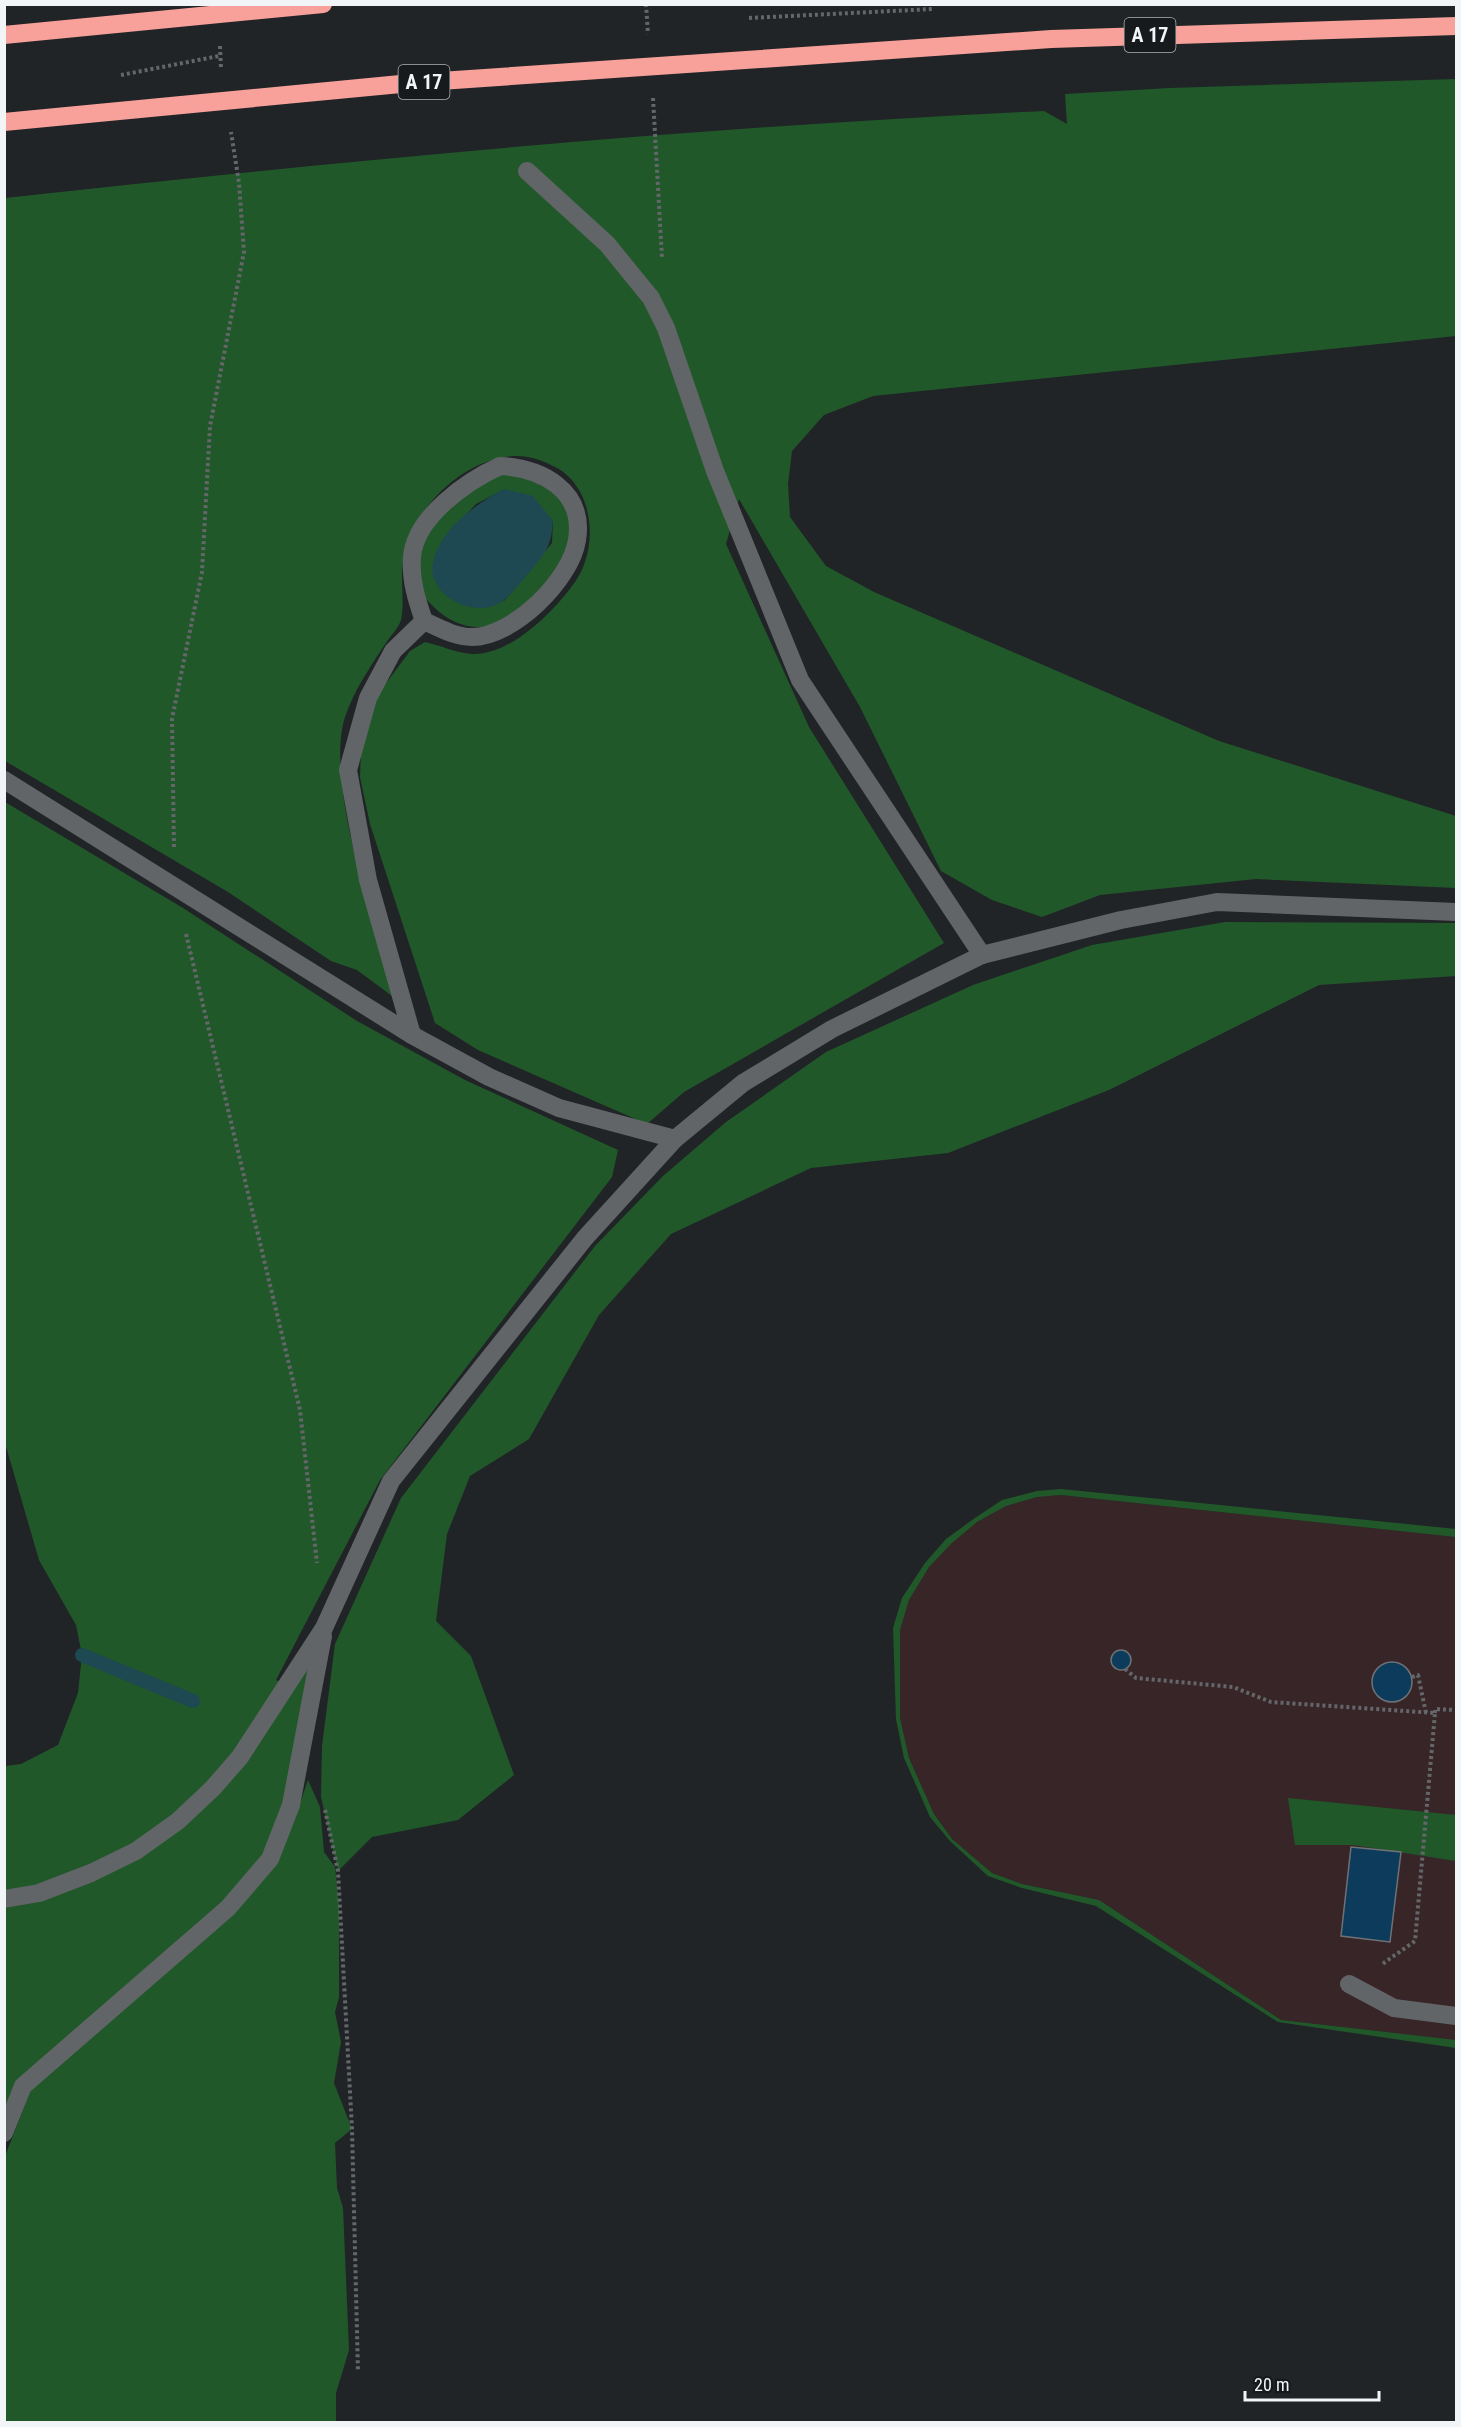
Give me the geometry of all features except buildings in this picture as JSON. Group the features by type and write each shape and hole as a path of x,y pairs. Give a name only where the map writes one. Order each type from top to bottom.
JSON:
{"highway":[{"path":"4,35 323,4"},
{"name":"A 17","path":"4,122 411,83 1051,39 1456,26"}],"lane":[{"path":"527,171 607,244 651,298 666,328 714,471 800,680 982,955"},
{"path":"500,466 524,468 551,480 566,494 576,516 577,540 571,557 552,589 523,615 499,632 471,637 446,632 424,621 415,595 412,556 420,534 432,516 454,495 476,478 500,466"},
{"path":"412,1035 368,880 348,770 368,698 393,651 424,621"},
{"path":"4,780 412,1035 489,1077 559,1108 675,1139"},
{"path":"4,1899 39,1893 91,1873 136,1851 178,1821 213,1788 240,1757 324,1628 392,1481 585,1238 675,1139 743,1083 832,1029 982,955 1121,920 1217,902 1456,912"},
{"path":"4,2133 23,2086 228,1908 270,1859 291,1805 324,1628"},
{"path":"1349,1984 1394,2008 1456,2016"}],"path":[{"path":"646,4 649,40"},
{"path":"749,18 933,9"},
{"path":"222,79 219,56 223,36"},
{"path":"652,87 662,260"},
{"path":"230,126 239,183 244,252 210,426 202,572 172,719 174,885 300,1410 318,1571"},
{"path":"1125,1669 1136,1678 1233,1687 1271,1702 1435,1713"},
{"path":"1412,1677 1418,1675 1426,1713"},
{"path":"1349,1984 1390,1960 1415,1941 1435,1709 1456,1710"},
{"path":"323,1804 338,1871 352,2129 358,2372"}],"shaded area":[{"path":"1060,1495 1456,1537 1456,2040 1281,2020 1099,1900 1022,1884 992,1873 952,1839 934,1814 909,1758 900,1718 900,1630 909,1600 929,1567 977,1522 1006,1506 1037,1497"}],"green space":[{"path":"1456,79 1456,336 873,396 824,415 792,451 788,484 790,517 826,566 874,592 1219,741 1456,816 1456,888 1256,879 1100,895 1042,917 992,900 941,871 860,707 739,499 726,544 809,727 944,943 684,1092 647,1124 478,1050 435,1023 370,824 360,777 361,751 375,698 410,651 425,642 461,653 473,654 503,647 518,639 546,616 577,579 584,566 590,535 586,505 571,479 559,469 525,456 494,460 475,467 457,478 428,506 416,524 403,561 403,605 400,623 364,677 345,717 340,745 341,779 347,817 366,897 396,999 357,970 331,961 228,892 5,761 5,198 394,158 784,126 1044,111 1067,124 1065,94 1170,88"},
{"path":"509,472 543,486 558,497 568,512 571,528 567,545 560,563 548,581 519,610 489,626 474,627 460,624 435,608 424,596 420,587 418,569 421,543 431,524 466,494 487,478","holes":["505,489 553,521 552,543 504,601 441,542 476,504"]},
{"path":"5,802 183,908 357,1021 465,1080 618,1150 612,1177 380,1480 276,1680 287,1685 324,1628 270,1859 23,2086 5,2133 5,1766 21,1764 58,1745 78,1693 82,1655 76,1625 39,1560 5,1443"},
{"path":"1225,922 1456,923 1456,976 1319,985 1109,1090 948,1153 811,1168 671,1234 599,1315 529,1439 470,1476 447,1534 436,1621 471,1656 514,1775 458,1820 372,1837 338,1871 321,1797 322,1746 335,1644 401,1498 595,1246 663,1176 726,1122 826,1052 973,985 1092,945"},
{"path":"1061,1489 1456,1529 1456,1537 1061,1495 1037,1497 1006,1506 977,1522 952,1543 929,1567 909,1600 900,1630 900,1718 909,1758 934,1814 952,1839 992,1873 1022,1884 1099,1900 1281,2020 1456,2040 1456,2048 1278,2022 1096,1906 1022,1888 988,1876 950,1841 930,1817 904,1758 896,1719 893,1628 902,1598 925,1563 946,1539 975,1518 1002,1500 1037,1491"},
{"path":"308,1780 320,1807 324,1852 335,1867 339,1904 339,1997 335,2012 341,2042 334,2083 352,2129 335,2143 337,2188 343,2208 349,2350 336,2393 336,2422 5,2422 4,2159 31,2089 220,1923 295,1818"},
{"path":"1288,1798 1456,1815 1456,1861 1353,1845 1295,1845"}],"water":[{"path":"504,489 533,496 553,521 548,545 542,557 504,600 493,606 481,608 456,602 445,595 433,575 433,563 437,551 443,539 461,519 482,502"}],"waterway":[{"path":"82,1655 193,1701"}]}
